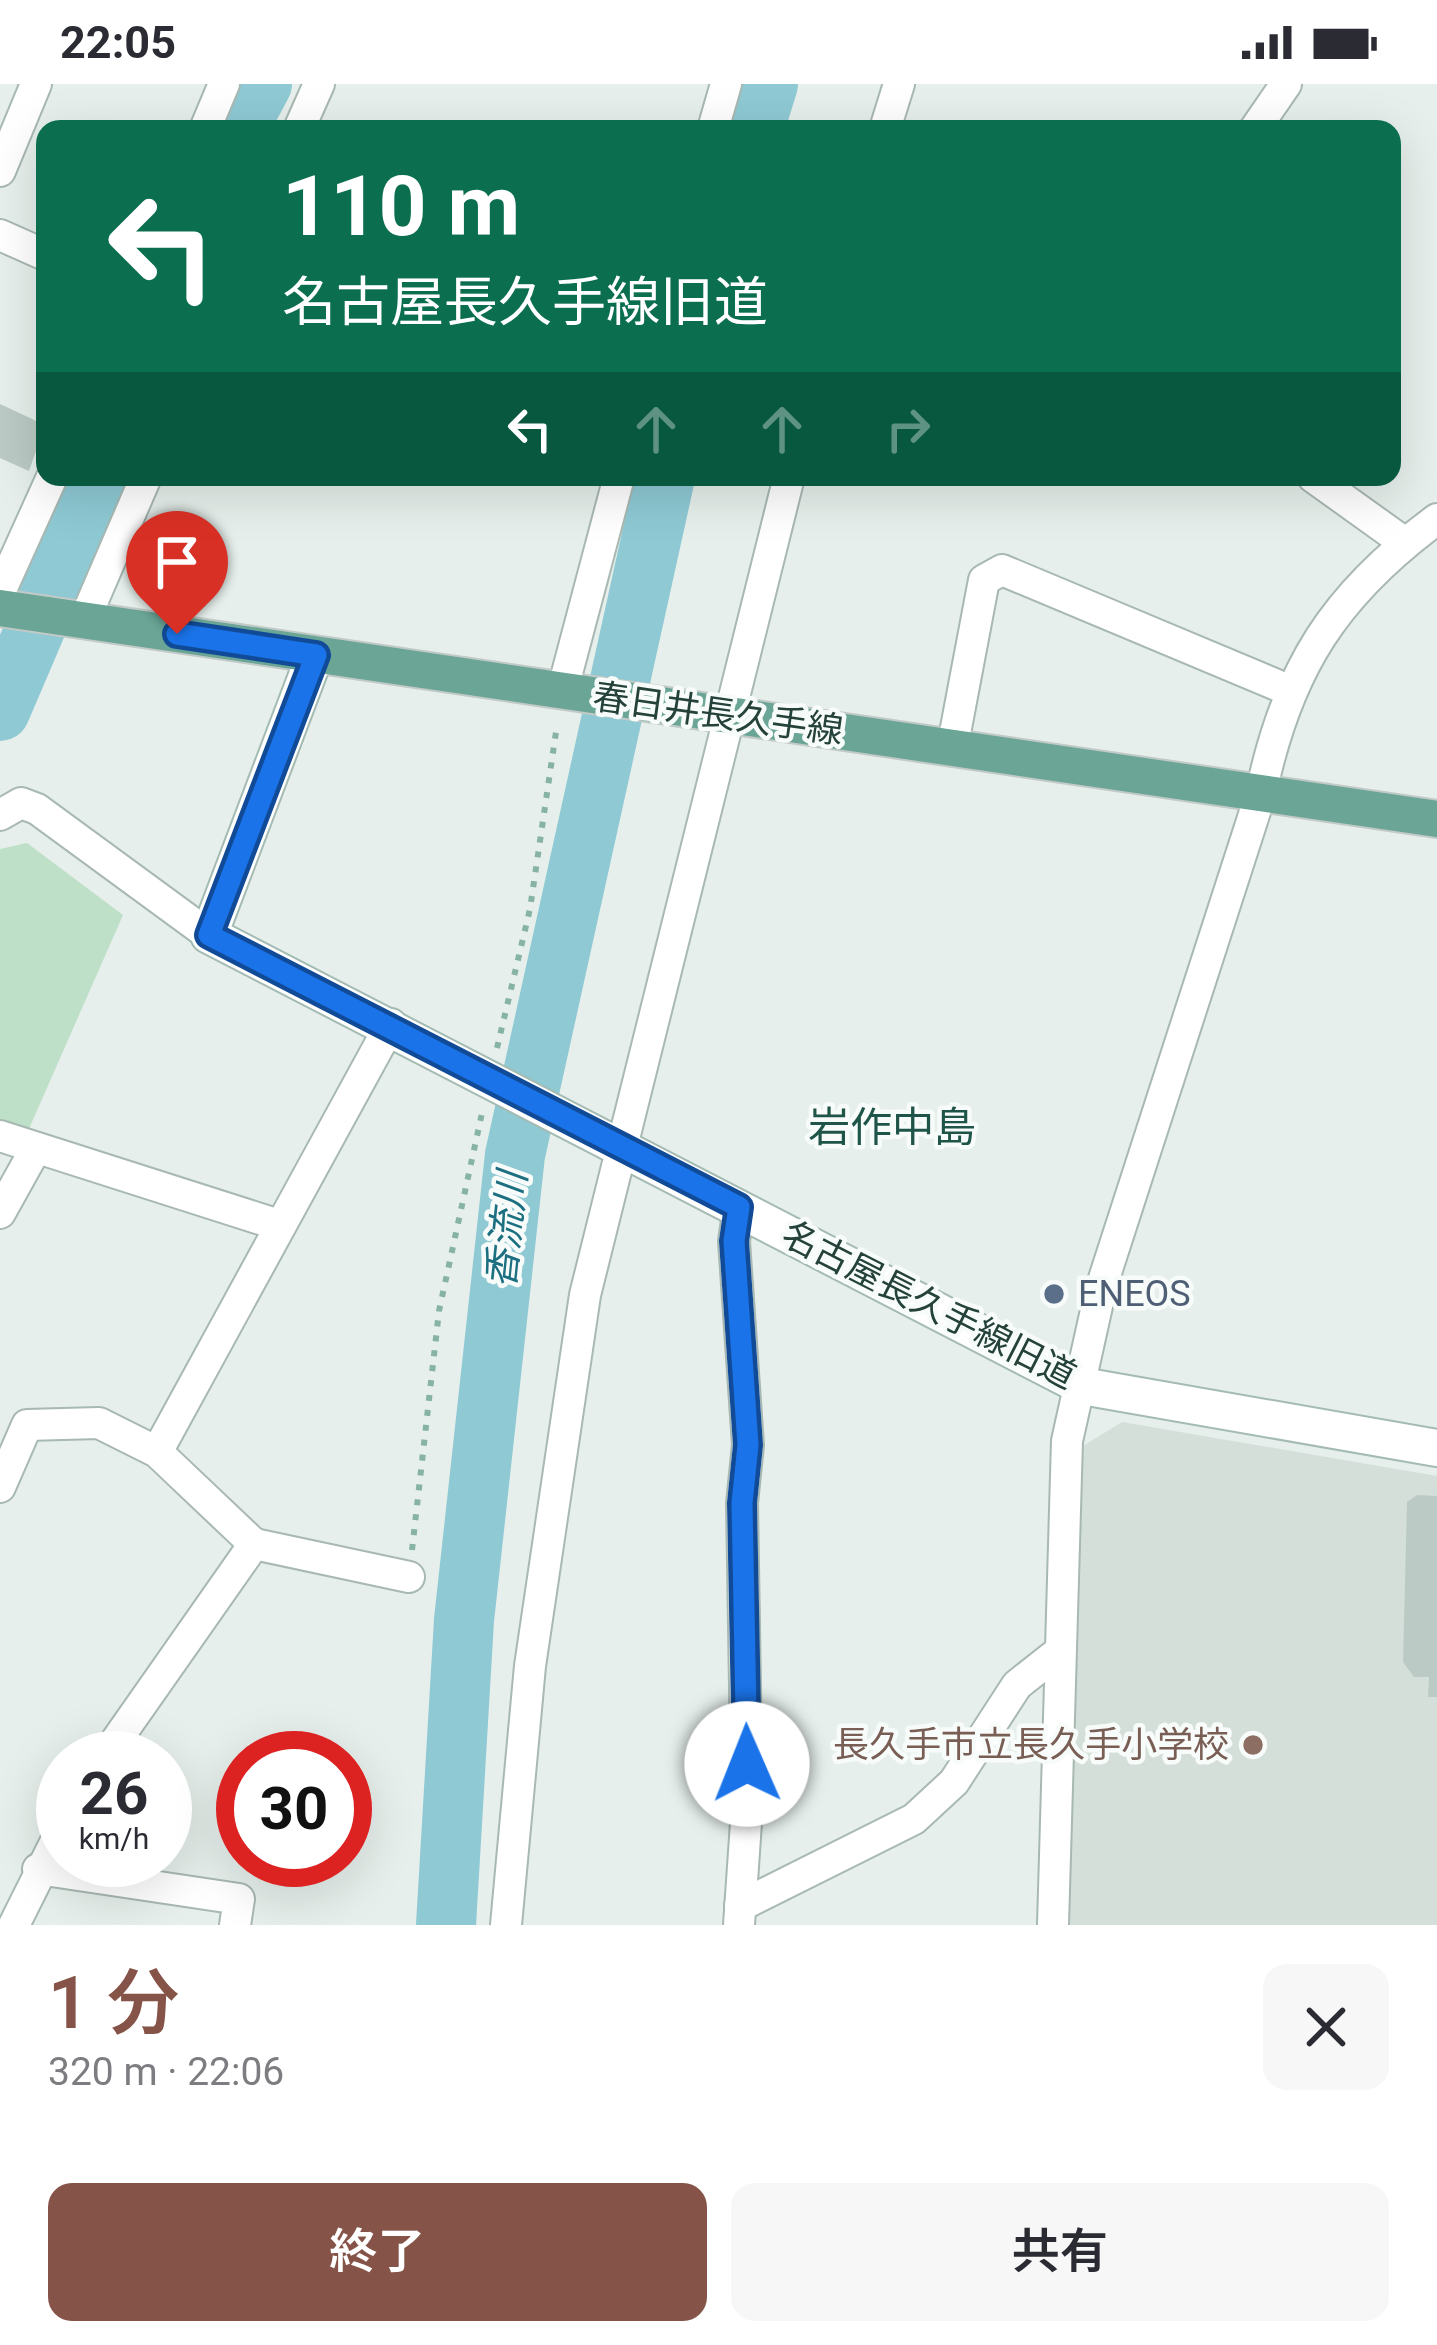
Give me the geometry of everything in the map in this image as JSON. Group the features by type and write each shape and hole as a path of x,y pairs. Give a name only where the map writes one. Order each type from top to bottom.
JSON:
{"main road":[{"name":"春日井長久手線","path":"0,608 1437,819"}],"street":[{"path":"0,171 12,111 37,84"},
{"path":"209,120 224,84"},
{"path":"303,120 320,84"},
{"path":"716,120 726,84"},
{"path":"888,120 899,84"},
{"path":"1262,120 1286,84"},
{"path":"0,235 36,251"},
{"path":"0,592 48,486"},
{"path":"84,621 142,486"},
{"path":"572,693 618,486"},
{"path":"506,1925 530,1666 554,1480 613,1142 718,713 786,486"},
{"path":"1326,486 1405,543"},
{"path":"1053,1925 1067,1441 1101,1288 1262,793 1279,713 1324,631 1373,571 1437,519"},
{"path":"952,749 984,580 1002,570 1291,691"},
{"path":"0,814 21,803 37,809 209,935 316,655"},
{"name":"名古屋長久手線旧道","path":"209,935 391,1024 1082,1386 1437,1448"},
{"path":"158,1452 391,1024"},
{"path":"0,1136 279,1225"},
{"path":"0,1213 35,1150"},
{"path":"739,1207 734,1241 748,1445 742,1503 747,1808 739,1916"},
{"path":"0,1487 14,1422 99,1423 158,1452 254,1544 409,1577"},
{"path":"121,1731 254,1544"},
{"path":"739,1916 914,1819 954,1782 1017,1685 1060,1651"},
{"path":"14,1925 36,1874"},
{"path":"155,1887 239,1900 235,1925"}],"path":[{"path":"409,1577 439,1311 499,1081 572,693"}],"shaded area":[{"name":"長久手市立長久手小学校","path":"1122,1422 1437,1476 1437,1925 1065,1925 1074,1564 1083,1446"}],"green space":[{"path":"27,843 123,915 28,1131 0,1119 0,849"}],"building":[{"path":"0,404 36,421 36,451 29,471 0,458"},
{"path":"1417,1495 1437,1496 1437,1697 1428,1697 1429,1677 1414,1677 1403,1662 1407,1502"}],"waterway":[{"path":"243,120 262,84"},
{"name":"香流川","path":"757,120 768,84"},
{"path":"0,711 96,486"},
{"name":"香流川","path":"446,1925 464,1620 515,1155 663,486"}],"place":[{"name":"ENEOS","path":"1054,1294"},
{"name":"長久手市立長久手小学校","path":"1253,1745"}],"district":[{"name":"岩作中島","path":"892,1127"}],"route":[{"path":"177,634 316,655 209,935 391,1024 739,1207 734,1241 748,1445 742,1503 747,1764"}]}
